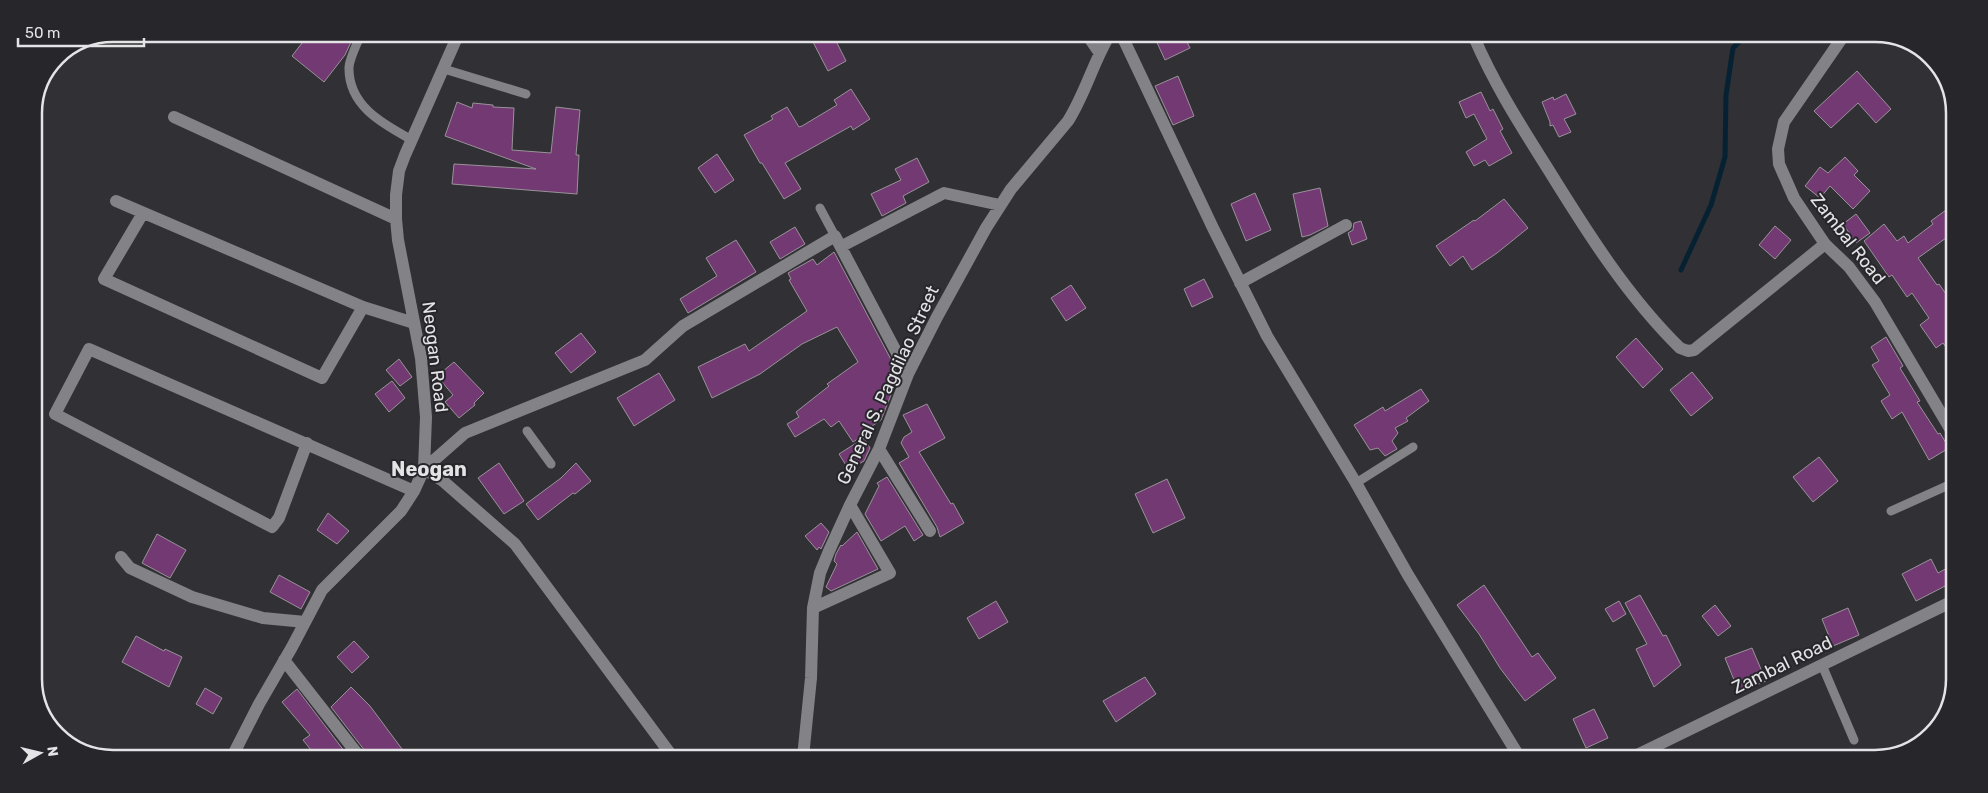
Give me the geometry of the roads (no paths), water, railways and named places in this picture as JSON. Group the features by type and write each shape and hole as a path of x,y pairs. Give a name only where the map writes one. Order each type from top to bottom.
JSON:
{"street":[{"name":"Neogan Road","path":"235,750 258,704 306,622 322,590 401,511 414,491 424,470 425,391 421,358 398,240 396,195 399,171 455,42"},
{"path":"1092,42 1099,52"},
{"name":"General S. Pagdilao Street","path":"804,750 811,678 812,608 820,573 850,506 879,449 908,374 937,317 1000,205 1068,121 1076,108 1099,52 1105,42"},
{"path":"1125,42 1267,336 1356,483 1408,575 1515,750"},
{"path":"1476,42 1503,98 1584,227 1629,290 1680,348 1688,351 1694,350 1825,244"},
{"name":"Zambal Road","path":"1839,42 1784,122 1778,149 1779,164 1790,191 1825,244 1849,267 1875,302 1946,421"},
{"path":"174,118 396,218"},
{"path":"668,750 515,544 443,481 424,470 465,433 645,360 683,326 838,241 944,193 1000,205"},
{"path":"116,201 363,307 414,323"},
{"path":"144,213 104,279 322,378 363,307"},
{"path":"1240,283 1346,225"},
{"path":"838,241 908,374"},
{"path":"307,443 279,518 272,527 56,414 89,349 307,443 414,491"},
{"path":"879,449 930,531"},
{"path":"812,608 890,573 850,506"},
{"path":"121,557 130,568 192,597 263,618 306,622"},
{"name":"Zambal Road","path":"1647,750 1946,605"},
{"path":"284,660 353,750"}],"lane":[{"path":"359,42 349,66 351,84 359,103 387,127 412,140"},
{"path":"444,69 526,94"},
{"path":"820,208 838,241"},
{"path":"527,432 551,464"},
{"path":"1356,483 1413,447"},
{"path":"1891,512 1946,487"},
{"path":"1822,665 1854,740"}],"waterway":[{"path":"1681,270 1711,205 1725,157 1726,95 1733,48 1739,42"}],"district":[{"name":"Neogan","path":"429,469"}]}
